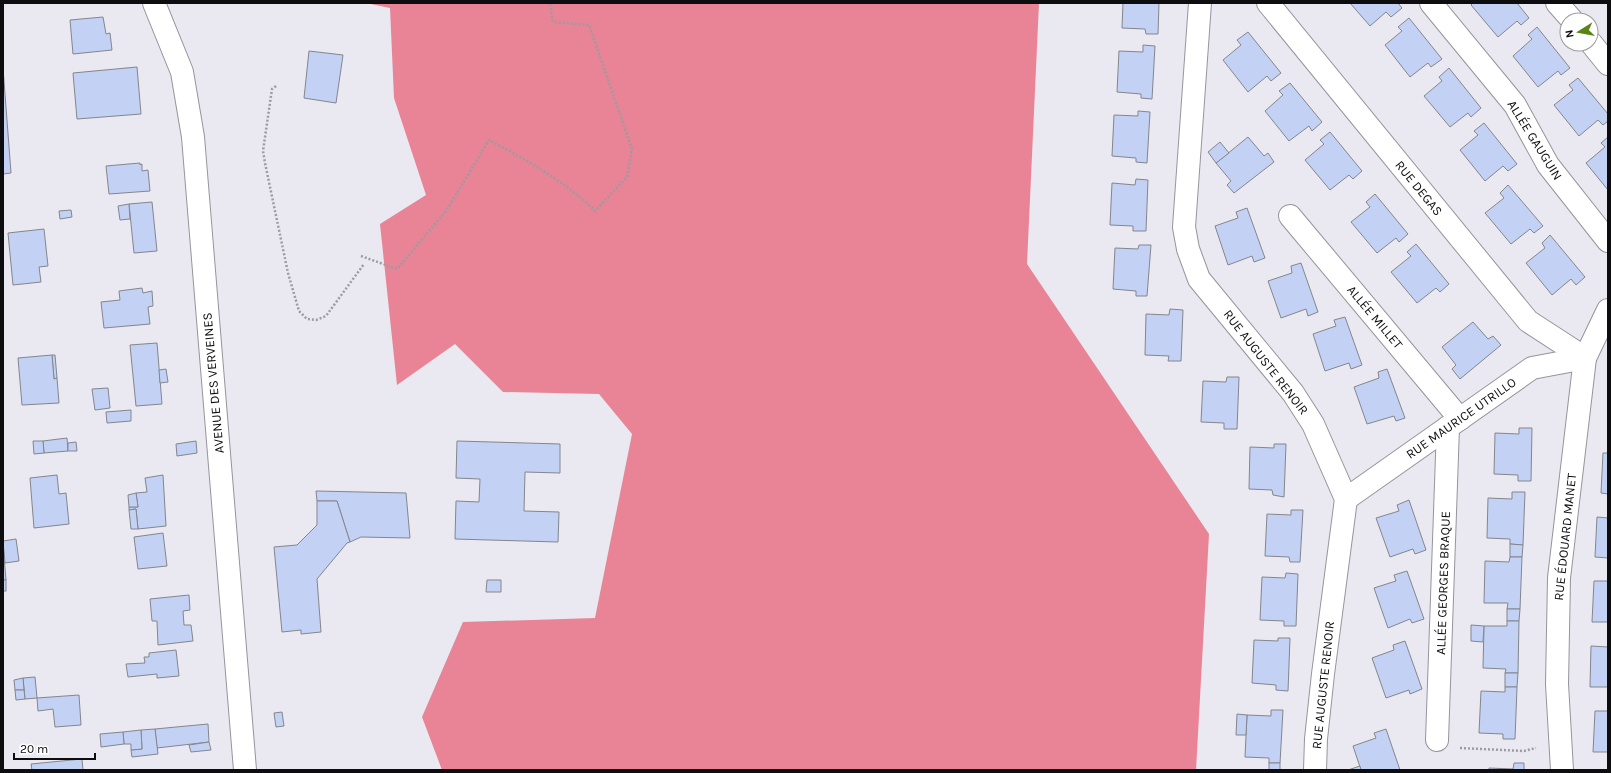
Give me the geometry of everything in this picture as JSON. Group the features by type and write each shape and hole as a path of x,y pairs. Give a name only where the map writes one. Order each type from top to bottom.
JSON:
{"street":[{"name":"AVENUE DES VERVEINES","path":"154,3 182,72 193,137 245,770"},
{"name":"RUE AUGUSTE RENOIR","path":"1200,3 1184,227 1188,249 1199,279 1293,393 1313,424 1346,499 1323,674 1316,740 1315,770"},
{"name":"RUE DEGAS","path":"1268,3 1528,321 1585,358"},
{"name":"ALLÉE GAUGUIN","path":"1431,3 1515,105 1548,165 1608,241"},
{"path":"1557,3 1565,12"},
{"path":"1598,52 1608,64"},
{"name":"ALLÉE MILLET","path":"1290,216 1454,423"},
{"name":"RUE ÉDOUARD MANET","path":"1562,770 1557,684 1559,578 1585,358 1608,310"},
{"name":"RUE MAURICE UTRILLO","path":"1346,499 1532,368 1585,358"},
{"name":"ALLÉE GEORGES BRAQUE","path":"1437,740 1454,423"}],"path":[{"path":"361,256 397,269 446,211 488,140 535,165 581,197 596,211 627,177 632,149 589,26 553,22 550,3"},
{"path":"276,86 272,89 269,98 263,151 288,273 299,311 307,319 316,320 326,316 364,264"},
{"path":"1437,740 1445,746 1524,751 1560,742"}],"shaded area":[{"path":"366,3 1039,3 1027,264 1209,534 1196,770 442,770 422,717 463,622 595,618 632,434 599,394 503,392 455,344 397,385 380,224 426,195 394,98 390,8"}],"building":[{"path":"1123,3 1159,3 1158,34 1146,34 1145,29 1122,28"},
{"path":"1350,3 1398,3 1402,8 1391,17 1386,12 1370,26"},
{"path":"1473,3 1517,3 1529,18 1521,25 1517,21 1498,37 1471,5"},
{"path":"103,17 106,34 110,33 112,50 73,54 70,20"},
{"path":"1409,18 1442,59 1431,67 1428,63 1410,77 1385,45 1402,31 1398,27"},
{"path":"1537,27 1570,68 1561,75 1558,71 1538,87 1513,56 1532,39 1528,35"},
{"path":"1248,32 1281,73 1271,81 1267,76 1248,92 1223,60 1241,45 1237,40"},
{"path":"1143,45 1155,46 1152,99 1141,98 1141,94 1117,92 1119,51 1143,52"},
{"path":"309,51 343,55 336,103 304,98"},
{"path":"137,67 141,114 77,119 73,73"},
{"path":"3,68 11,173 3,174"},
{"path":"1449,68 1481,108 1471,117 1468,113 1450,127 1424,96 1442,81 1439,77"},
{"path":"1578,78 1608,114 1608,121 1603,125 1598,120 1579,136 1554,105 1573,90 1569,85"},
{"path":"1290,83 1322,122 1312,131 1309,126 1289,141 1265,111 1283,95 1279,91"},
{"path":"1138,111 1150,112 1147,163 1136,162 1136,158 1112,156 1114,115 1138,116"},
{"path":"1484,123 1517,164 1508,171 1503,166 1485,181 1460,150 1478,135 1474,131"},
{"path":"1330,132 1362,171 1353,179 1349,175 1330,190 1305,160 1324,144 1320,140"},
{"path":"1248,137 1264,156 1268,153 1274,162 1234,193 1227,185 1231,181 1216,163"},
{"path":"1608,137 1608,190 1586,163 1605,147 1601,143"},
{"path":"1220,142 1229,153 1216,163 1208,152"},
{"path":"140,163 140,165 142,164 142,171 148,170 150,191 109,194 106,166"},
{"path":"1136,179 1148,180 1146,231 1133,231 1133,226 1110,225 1112,183 1135,185"},
{"path":"1508,185 1543,226 1534,233 1530,229 1511,244 1485,213 1504,198 1500,193"},
{"path":"1375,194 1408,234 1399,242 1396,238 1377,253 1351,222 1370,207 1366,202"},
{"path":"152,202 157,251 134,253 129,204"},
{"path":"129,204 130,219 120,220 118,206"},
{"path":"1247,208 1265,258 1254,262 1252,256 1228,265 1215,226 1238,218 1236,212"},
{"path":"71,210 72,217 60,219 59,211"},
{"path":"44,229 48,266 39,267 41,282 13,285 8,233"},
{"path":"1550,235 1585,277 1576,285 1571,279 1552,295 1526,263 1545,248 1542,243"},
{"path":"1416,244 1449,284 1440,292 1436,288 1417,303 1391,272 1411,256 1407,252"},
{"path":"1139,245 1151,245 1147,296 1136,296 1136,291 1113,289 1115,248 1138,249"},
{"path":"1301,263 1318,312 1308,316 1306,309 1281,318 1268,281 1292,273 1291,266"},
{"path":"142,288 143,293 152,291 153,306 148,307 150,324 104,328 101,302 120,300 119,291"},
{"path":"1170,309 1183,310 1181,361 1168,361 1169,356 1145,355 1146,314 1169,315"},
{"path":"1345,317 1362,365 1351,369 1349,363 1325,371 1313,334 1336,326 1334,320"},
{"path":"1473,322 1488,339 1493,336 1501,345 1460,379 1452,369 1456,365 1442,347"},
{"path":"157,343 162,404 136,406 130,345"},
{"path":"52,355 55,355 57,378 54,379"},
{"path":"52,355 54,379 57,378 59,403 22,405 18,358"},
{"path":"166,369 168,382 160,383 159,370"},
{"path":"1387,369 1405,418 1396,421 1394,416 1367,424 1354,387 1379,378 1378,372"},
{"path":"1227,377 1239,377 1237,429 1224,429 1224,423 1201,422 1203,381 1226,382"},
{"path":"108,388 110,408 95,410 92,389"},
{"path":"131,410 131,421 107,423 106,412"},
{"path":"1519,428 1532,428 1531,481 1518,481 1518,475 1494,474 1495,433 1519,434"},
{"path":"67,438 68,451 44,453 43,441"},
{"path":"33,441 43,441 44,453 34,454"},
{"path":"196,441 197,453 177,456 176,444"},
{"path":"457,441 560,444 560,473 525,472 524,511 559,512 558,542 455,539 456,501 479,502 480,479 456,478"},
{"path":"76,442 77,451 68,451 68,443"},
{"path":"1274,444 1286,444 1284,497 1273,495 1272,490 1249,489 1250,447 1274,448"},
{"path":"1603,453 1608,453 1608,494 1601,493"},
{"path":"57,475 59,494 66,493 69,524 34,528 30,478"},
{"path":"163,475 166,526 138,529 136,509 129,510 129,507 138,507 136,493 147,492 145,478"},
{"path":"316,491 406,493 410,538 361,537 350,542 337,501 317,501"},
{"path":"1512,492 1525,492 1523,545 1510,544 1510,539 1487,538 1488,498 1512,499"},
{"path":"136,493 138,507 129,507 128,495"},
{"path":"1409,500 1426,550 1415,554 1413,549 1390,557 1376,518 1399,511 1397,505"},
{"path":"317,501 337,501 350,542 347,543 317,579 321,632 301,634 301,630 282,632 274,547 297,545 317,525"},
{"path":"136,509 138,529 131,529 129,510"},
{"path":"1291,510 1303,510 1300,562 1290,562 1289,557 1265,556 1267,514 1291,515"},
{"path":"1597,517 1608,518 1608,558 1595,557"},
{"path":"163,533 167,566 138,569 134,537"},
{"path":"16,539 19,561 5,563 3,541"},
{"path":"1510,544 1523,545 1522,557 1510,557"},
{"path":"3,545 6,580 3,580"},
{"path":"1510,557 1522,557 1520,609 1507,609 1508,603 1484,603 1485,561 1509,562"},
{"path":"1407,571 1424,619 1412,623 1410,619 1388,628 1374,588 1396,581 1394,575"},
{"path":"1286,573 1298,574 1296,626 1284,626 1284,621 1260,620 1262,577 1285,578"},
{"path":"3,580 6,580 6,591 3,591"},
{"path":"487,580 501,580 501,592 486,592"},
{"path":"1594,581 1608,581 1608,622 1592,622"},
{"path":"189,595 190,610 183,611 184,625 191,625 193,641 158,645 157,621 152,621 150,599"},
{"path":"1507,609 1520,609 1519,621 1507,621"},
{"path":"1507,621 1519,621 1518,673 1505,673 1506,669 1483,668 1484,626 1507,626"},
{"path":"1471,625 1484,626 1483,642 1471,641"},
{"path":"1278,638 1290,638 1288,691 1276,690 1276,685 1252,683 1254,640 1278,641"},
{"path":"1405,641 1422,689 1410,694 1409,690 1386,698 1372,658 1394,650 1393,645"},
{"path":"1591,646 1608,647 1608,687 1590,687"},
{"path":"176,650 179,676 157,678 157,674 128,677 126,664 145,663 144,657 149,657 149,653"},
{"path":"1505,673 1518,673 1517,687 1505,687"},
{"path":"35,677 37,698 25,699 23,678"},
{"path":"23,678 24,690 15,690 14,680"},
{"path":"1505,687 1517,687 1515,739 1503,739 1503,734 1479,733 1481,691 1505,692"},
{"path":"15,690 24,690 25,699 16,700"},
{"path":"79,695 81,725 55,727 53,709 38,711 37,698"},
{"path":"1271,710 1283,710 1280,763 1269,763 1269,758 1245,757 1247,715 1271,716"},
{"path":"1595,711 1608,711 1608,752 1593,752"},
{"path":"282,712 284,726 276,727 274,713"},
{"path":"1237,714 1247,715 1246,735 1236,735"},
{"path":"208,724 209,742 157,748 155,729"},
{"path":"155,729 158,754 132,757 131,750 142,749 141,730"},
{"path":"1386,729 1400,770 1361,770 1353,746 1376,738 1374,733"},
{"path":"141,730 142,749 131,750 131,744 124,744 123,732"},
{"path":"123,732 124,744 101,747 100,734"},
{"path":"209,742 211,750 191,752 189,745"},
{"path":"82,759 83,770 32,770 31,764"},
{"path":"1269,763 1280,763 1280,770 1269,770"},
{"path":"1514,763 1524,763 1524,770 1489,770 1489,768 1513,769"},
{"path":"1360,766 1361,770 1348,770"}]}
